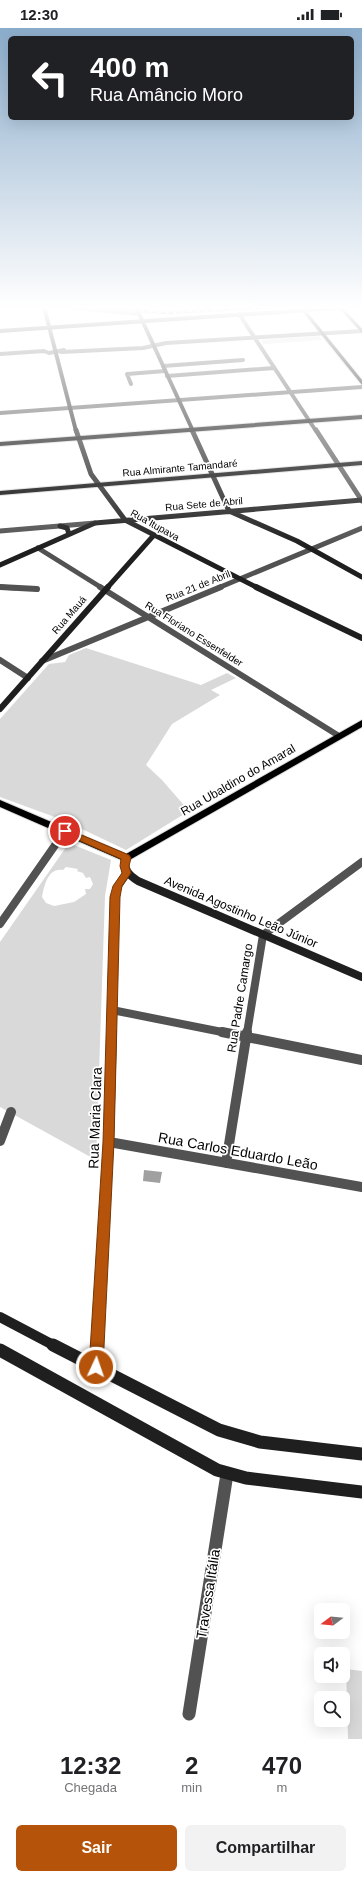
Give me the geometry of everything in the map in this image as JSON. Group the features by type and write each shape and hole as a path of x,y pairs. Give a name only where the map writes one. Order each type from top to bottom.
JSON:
{"main road":[{"name":"Rua Itupava","path":"65,387 78,438 91,474 125,520 240,579 362,638"},
{"path":"172,387 229,511 291,538 361,575"},
{"path":"0,444 362,417"},
{"name":"Rua Almirante Tamandaré","path":"0,493 362,463"},
{"name":"Rua Sete de Abril","path":"95,523 362,500"},
{"path":"105,522 114,518 118,511"},
{"path":"0,565 95,523"},
{"path":"60,526 67,528 70,534"},
{"name":"Rua Mauá","path":"0,709 154,535"},
{"name":"Rua Ubaldino do Amaral","path":"126,858 362,723"},
{"path":"0,803 126,858 124,866 127,873"},
{"name":"Avenida Agostinho Leão Júnior","path":"127,873 146,885 362,977"},
{"path":"0,1317 219,1430 260,1442 362,1454"},
{"path":"0,1350 207,1465 227,1474 246,1478 362,1492"}],"street":[{"path":"287,387 362,500"},
{"path":"0,413 362,387"},
{"name":"Rua Sete de Abril","path":"0,531 95,523"},
{"name":"Rua 21 de Abril","path":"42,661 362,528"},
{"name":"Rua Floriano Essenfelder","path":"38,548 339,736"},
{"path":"0,587 37,589"},
{"path":"0,660 28,678"},
{"path":"0,924 65,831"},
{"name":"Rua Padre Camargo","path":"226,1163 263,935 362,862"},
{"name":"Rua Maria Clara","path":"96,1367 108,1142 115,897 118,886 127,873"},
{"path":"112,1010 362,1060"},
{"path":"0,1141 11,1112"},
{"name":"Rua Carlos Eduardo Leão","path":"108,1142 362,1186"},
{"name":"Travessa Itália","path":"190,1714 227,1474"}],"shaded area":[{"path":"86,648 201,685 227,673 236,678 211,690 220,695 172,724 146,765 162,780 189,811 126,850 63,820 0,797 0,719 49,664 65,662 69,655"},
{"path":"69,843 111,860 105,896 96,1160 0,1107 0,942","holes":["66,867 78,869 77,871 83,873 86,878 90,877 93,884 90,889 85,889 86,894 74,902 54,906 46,903 42,897 50,874 54,871 63,870"]},
{"path":"144,1170 162,1172 160,1183 143,1181"},
{"path":"350,1670 362,1671 362,1739 348,1739 348,1727 350,1727 350,1691 347,1691 346,1683 350,1683"}],"route":[{"path":"65,831 126,858 124,869 127,873 118,886 115,897 108,1142 96,1367"}]}
